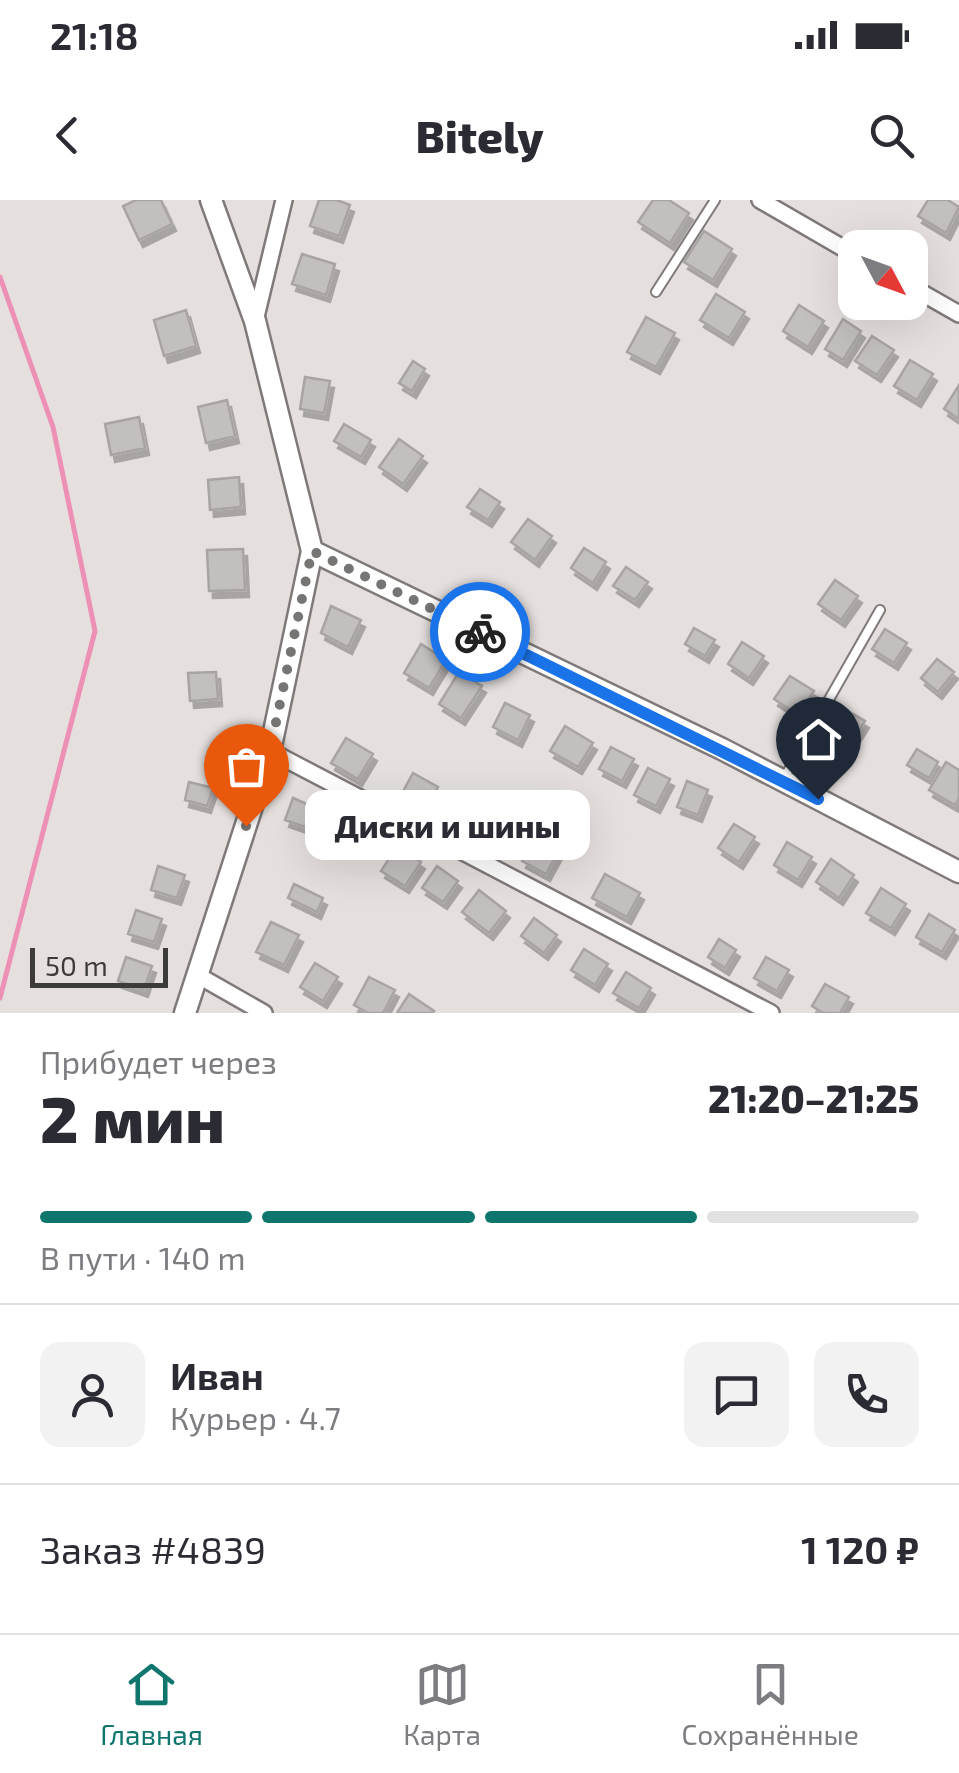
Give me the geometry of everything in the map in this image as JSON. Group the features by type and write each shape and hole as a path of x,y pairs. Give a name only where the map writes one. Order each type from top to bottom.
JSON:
{"street":[{"path":"185,1013 270,751 312,551 255,322 212,200"},
{"path":"255,322 284,200"},
{"path":"760,200 838,245"},
{"path":"928,296 959,314"},
{"path":"312,551 783,780 959,872"},
{"path":"270,751 771,1013"},
{"path":"199,976 264,1013"}],"lane":[{"path":"656,292 715,200"},
{"path":"783,780 880,610"}],"building":[{"path":"136,200 161,200 172,224 139,240 123,206"},
{"path":"319,200 350,205 339,236 310,226"},
{"path":"653,200 669,200 689,213 670,243 638,222"},
{"path":"928,200 948,200 959,207 946,233 918,216"},
{"path":"704,231 732,249 713,280 684,262"},
{"path":"302,254 335,264 326,295 292,284"},
{"path":"716,294 745,312 729,338 700,320"},
{"path":"799,305 824,321 808,347 783,331"},
{"path":"186,310 196,346 164,356 154,320"},
{"path":"646,317 675,333 656,367 627,352"},
{"path":"842,320 861,331 843,360 825,349"},
{"path":"872,336 894,350 877,375 855,361"},
{"path":"910,360 933,374 917,400 894,386"},
{"path":"413,361 425,369 412,391 399,383"},
{"path":"305,377 330,381 324,413 300,409"},
{"path":"959,385 959,419 944,409"},
{"path":"227,400 235,436 206,443 198,407"},
{"path":"139,417 145,448 111,455 105,424"},
{"path":"344,424 371,440 361,457 334,441"},
{"path":"399,439 423,456 403,484 379,467"},
{"path":"239,477 241,507 210,510 208,480"},
{"path":"480,489 500,502 488,520 467,507"},
{"path":"528,519 552,536 535,560 511,542"},
{"path":"584,548 606,562 593,583 571,568"},
{"path":"243,549 245,590 209,591 207,550"},
{"path":"626,567 648,582 635,600 613,586"},
{"path":"835,580 858,596 841,620 818,604"},
{"path":"331,606 361,620 348,647 321,633"},
{"path":"694,628 715,640 705,656 685,644"},
{"path":"885,629 907,643 894,663 872,649"},
{"path":"742,642 764,656 749,678 728,664"},
{"path":"421,644 446,660 429,688 404,673"},
{"path":"937,659 954,672 938,692 921,678"},
{"path":"216,672 218,699 190,701 188,673"},
{"path":"459,672 482,686 461,718 439,704"},
{"path":"790,676 814,691 798,715 774,699"},
{"path":"505,703 530,715 518,740 493,727"},
{"path":"843,708 865,721 851,743 830,730"},
{"path":"565,726 593,743 578,767 550,751"},
{"path":"346,738 373,754 358,779 331,763"},
{"path":"611,747 634,759 622,781 599,769"},
{"path":"917,749 938,762 929,778 907,765"},
{"path":"946,762 959,770 959,798 955,805 929,790"},
{"path":"648,768 670,779 656,806 634,795"},
{"path":"413,773 438,787 424,811 400,797"},
{"path":"687,781 708,790 698,815 677,807"},
{"path":"189,782 213,788 207,806 185,800"},
{"path":"293,798 316,808 308,828 285,820"},
{"path":"476,808 500,821 489,842 465,829"},
{"path":"734,824 755,837 739,862 718,848"},
{"path":"534,837 559,850 546,874 522,861"},
{"path":"787,842 812,857 798,880 774,865"},
{"path":"397,846 421,862 405,886 381,871"},
{"path":"831,859 854,875 839,898 816,882"},
{"path":"158,866 185,875 177,898 151,890"},
{"path":"437,866 458,881 443,902 422,888"},
{"path":"605,874 640,893 627,917 592,898"},
{"path":"294,884 323,898 317,912 288,898"},
{"path":"881,888 906,904 891,928 866,913"},
{"path":"479,890 506,911 489,933 462,912"},
{"path":"136,910 162,919 154,942 128,934"},
{"path":"929,914 955,930 942,952 916,937"},
{"path":"534,918 557,935 544,953 521,936"},
{"path":"271,922 299,935 284,965 256,952"},
{"path":"719,939 736,950 725,968 708,957"},
{"path":"584,949 608,964 595,985 571,970"},
{"path":"126,957 152,966 144,990 118,981"},
{"path":"766,957 789,970 777,991 754,978"},
{"path":"315,963 338,977 323,1001 300,987"},
{"path":"626,972 651,988 639,1008 613,993"},
{"path":"369,977 395,990 383,1013 368,1013 354,1005"},
{"path":"825,984 849,997 840,1013 823,1013 812,1006"},
{"path":"409,994 434,1011 397,1013"}],"waterway":[{"path":"0,277 53,427 95,631 0,998"}],"way so far":[{"path":"246,826 270,751 312,551 480,632"}],"place":[{"name":"Диски и шины","path":"246,826"}],"route":[{"path":"480,632 818,799"}]}
